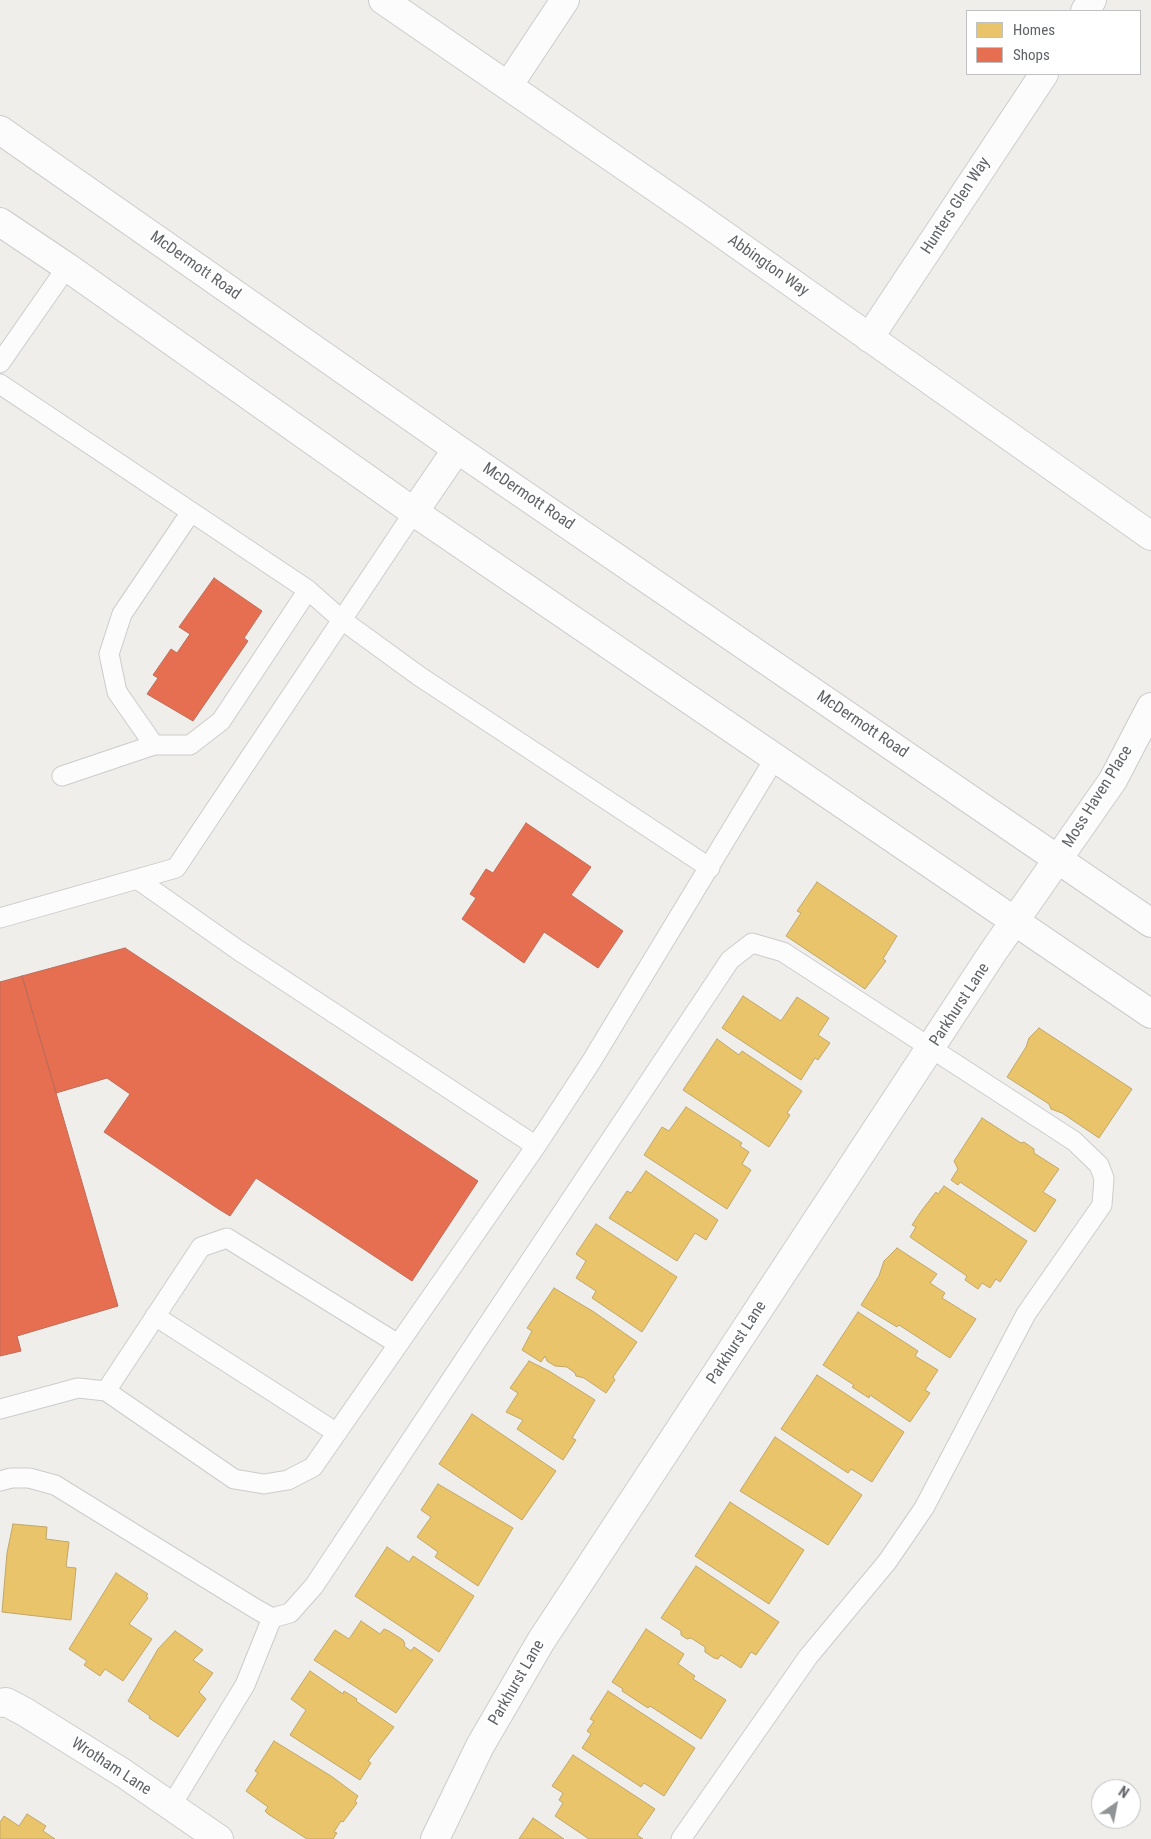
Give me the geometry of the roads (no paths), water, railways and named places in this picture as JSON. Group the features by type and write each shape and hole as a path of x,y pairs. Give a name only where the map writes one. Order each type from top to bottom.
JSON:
{"street":[{"name":"Abbington Way","path":"383,0 1151,536"},
{"path":"508,86 565,0"},
{"name":"Hunters Glen Way","path":"869,338 1043,75"},
{"name":"McDermott Road","path":"0,130 458,449 1151,923"},
{"path":"0,222 67,267 414,512 1151,1014"},
{"path":"414,512 458,449"},
{"name":"Moss Haven Place","path":"1059,859 1113,780 1151,707"},
{"name":"Parkhurst Lane","path":"435,1839 480,1746 541,1641 1015,921 1059,859"},
{"name":"Wrotham Lane","path":"0,1703 6,1702 25,1712 123,1773 219,1839"}],"lane":[{"path":"0,362 67,267"},
{"path":"0,384 308,590 342,620 418,676 710,868"},
{"path":"154,745 117,692 109,654 122,614 191,512"},
{"path":"0,918 176,868 414,512"},
{"path":"62,776 154,745 190,745 221,721 308,590"},
{"path":"0,1409 78,1388 106,1391 234,1479 264,1484 288,1480 313,1467 536,1146 710,868 775,758"},
{"path":"136,879 238,950 536,1146"},
{"path":"0,1481 11,1478 30,1478 55,1485 272,1618 290,1613 314,1586 730,960 752,943 783,952 1074,1142 1099,1165 1104,1178 1102,1205 1026,1314 924,1508 887,1562 808,1657 681,1839"},
{"path":"106,1391 201,1246 226,1238 398,1344"},
{"path":"155,1316 337,1433"},
{"path":"171,1806 245,1685 272,1618"}]}
